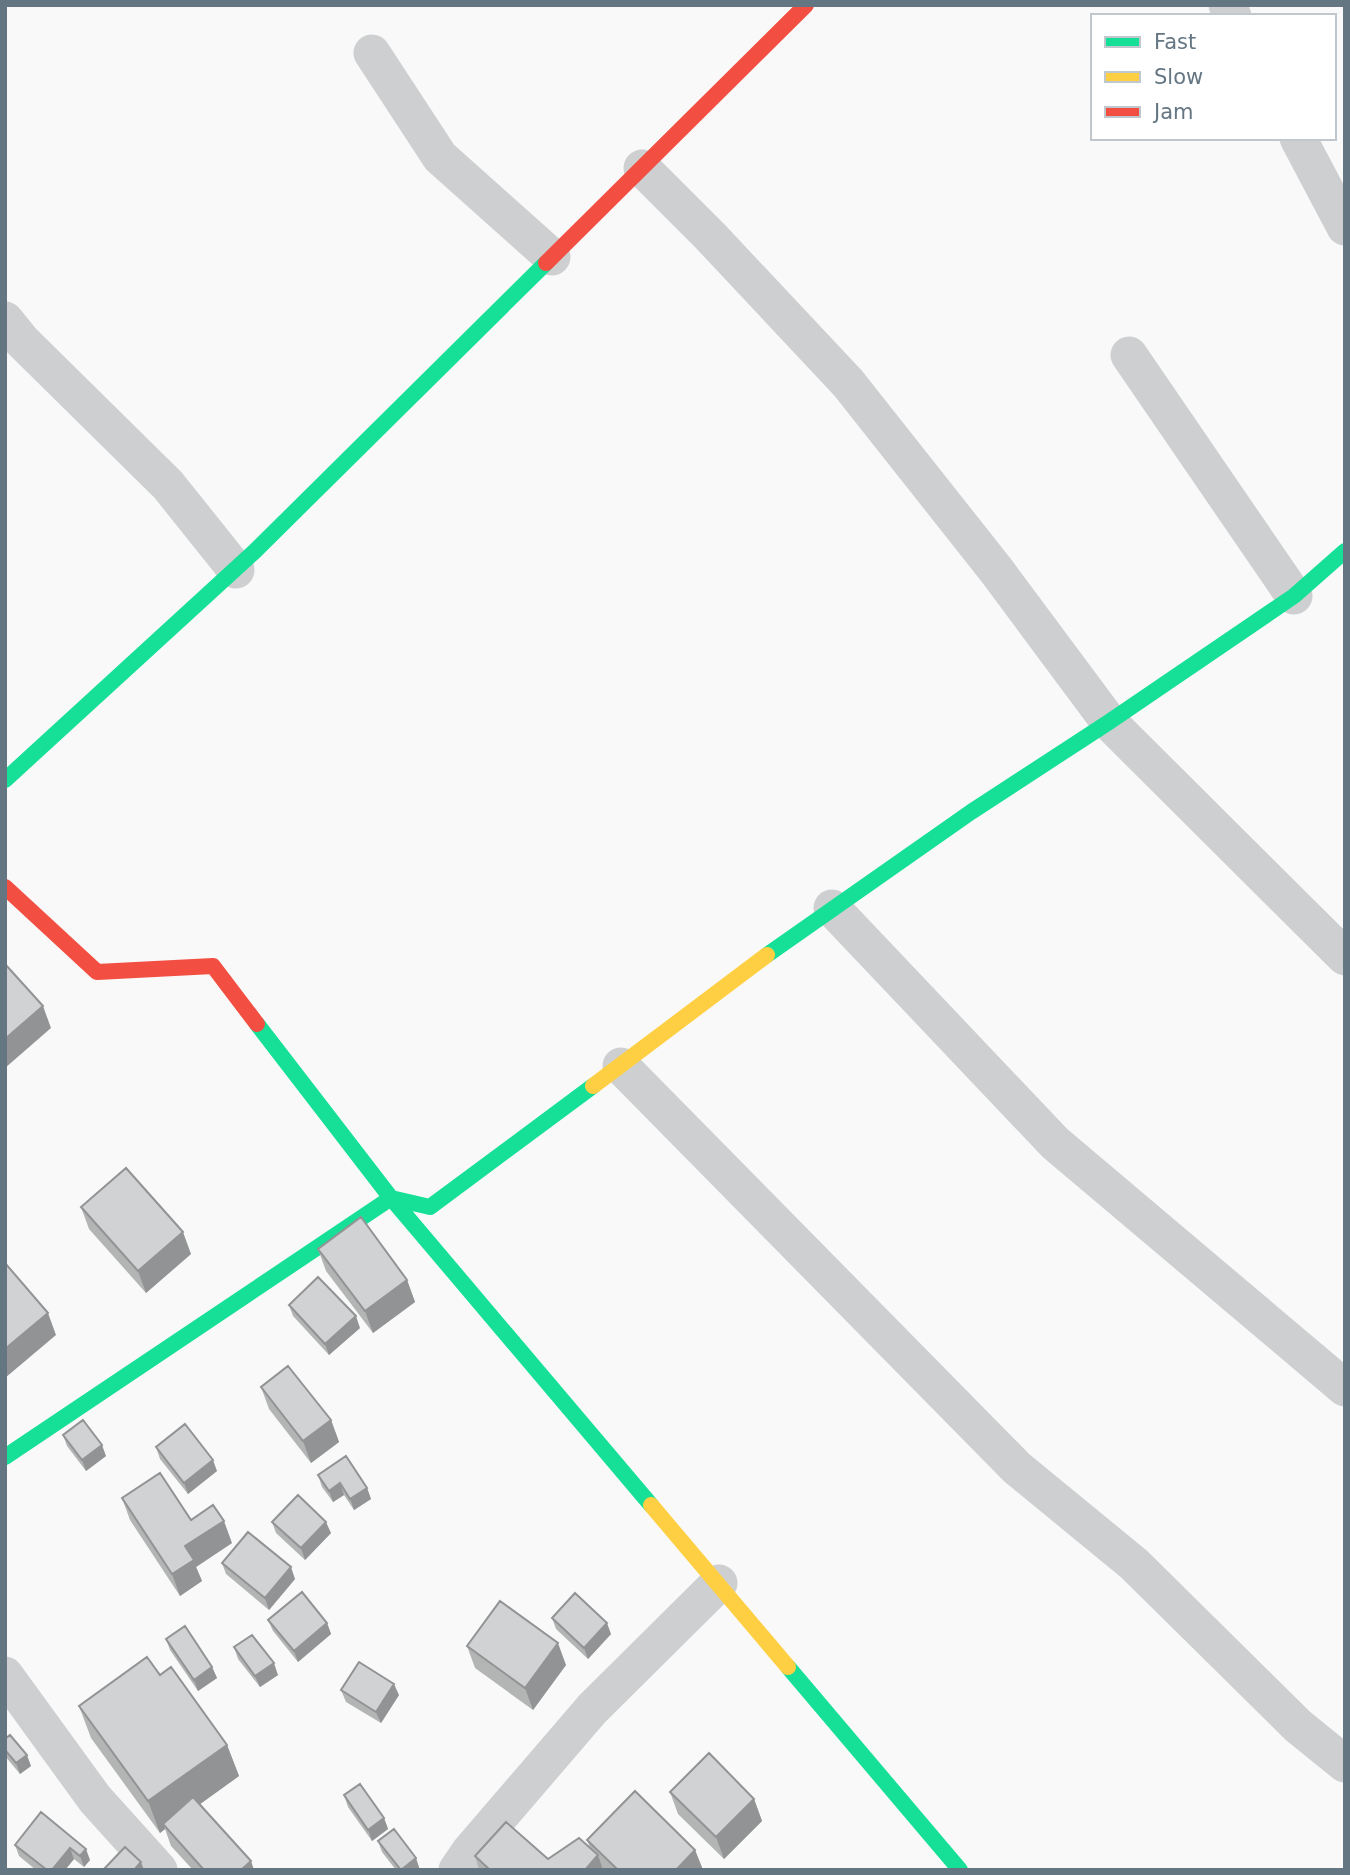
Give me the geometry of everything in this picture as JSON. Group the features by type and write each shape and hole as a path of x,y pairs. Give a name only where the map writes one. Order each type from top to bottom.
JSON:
{"street":[{"path":"5,779 236,569 806,5"},
{"path":"372,53 440,157 552,257"},
{"path":"1299,140 1345,227"},
{"path":"642,168 848,383 996,570 1109,722 1345,957"},
{"path":"5,320 22,341 168,485 236,569"},
{"path":"1129,355 1294,596"},
{"path":"5,1457 391,1198 430,1207 777,947 971,812 1294,596 1345,551"},
{"path":"5,887 97,972 213,966 391,1198 961,1870"},
{"path":"832,908 1055,1143 1345,1388"},
{"path":"621,1066 1017,1468 1134,1564 1298,1726 1345,1764"},
{"path":"457,1870 470,1851 592,1709 719,1583"},
{"path":"5,1675 16,1716 159,1870"}],"building":[{"path":"5,964 43,1006 5,1039"},
{"path":"126,1168 183,1232 138,1271 81,1207"},
{"path":"361,1217 407,1280 365,1311 318,1249"},
{"path":"5,1263 48,1313 5,1349"},
{"path":"318,1277 356,1316 325,1344 289,1305"},
{"path":"288,1366 331,1420 303,1441 261,1387"},
{"path":"83,1420 102,1445 82,1460 63,1435"},
{"path":"185,1424 213,1460 184,1483 156,1447"},
{"path":"346,1456 367,1488 350,1499 340,1483 329,1491 318,1475"},
{"path":"160,1473 191,1520 213,1505 224,1521 185,1546 194,1560 172,1574 122,1498"},
{"path":"298,1495 326,1522 301,1548 272,1522"},
{"path":"248,1532 291,1567 265,1598 222,1563"},
{"path":"302,1592 327,1623 294,1651 268,1620"},
{"path":"575,1593 607,1623 584,1648 552,1618"},
{"path":"500,1601 558,1643 525,1688 467,1646"},
{"path":"185,1626 212,1667 194,1680 166,1639"},
{"path":"252,1635 274,1663 255,1676 234,1647"},
{"path":"147,1657 160,1675 171,1667 227,1745 148,1801 79,1706"},
{"path":"359,1662 394,1684 376,1712 341,1690"},
{"path":"10,1735 27,1755 16,1763 5,1750 5,1739"},
{"path":"709,1753 754,1799 716,1837 670,1792"},
{"path":"360,1784 384,1818 368,1830 344,1795"},
{"path":"635,1791 695,1850 676,1870 618,1870 587,1840"},
{"path":"193,1797 251,1861 241,1870 204,1870 163,1824"},
{"path":"41,1812 86,1849 80,1856 70,1848 52,1870 47,1870 15,1845"},
{"path":"506,1822 548,1859 579,1838 598,1855 585,1870 490,1870 475,1856"},
{"path":"394,1829 416,1858 401,1870 378,1841"},
{"path":"125,1847 141,1862 134,1870 103,1870"}],"traffic: fast":[{"path":"5,780 254,552 546,263"},
{"path":"767,955 971,812 1294,596 1345,551"},
{"path":"257,1024 391,1198 651,1505"},
{"path":"5,1457 391,1198 430,1207 593,1086"},
{"path":"788,1667 960,1870"}],"traffic: slow":[{"path":"593,1086 767,955"},
{"path":"651,1505 788,1667"}],"traffic: jam":[{"path":"546,263 806,5"},
{"path":"5,887 97,972 213,966 257,1024"}]}
